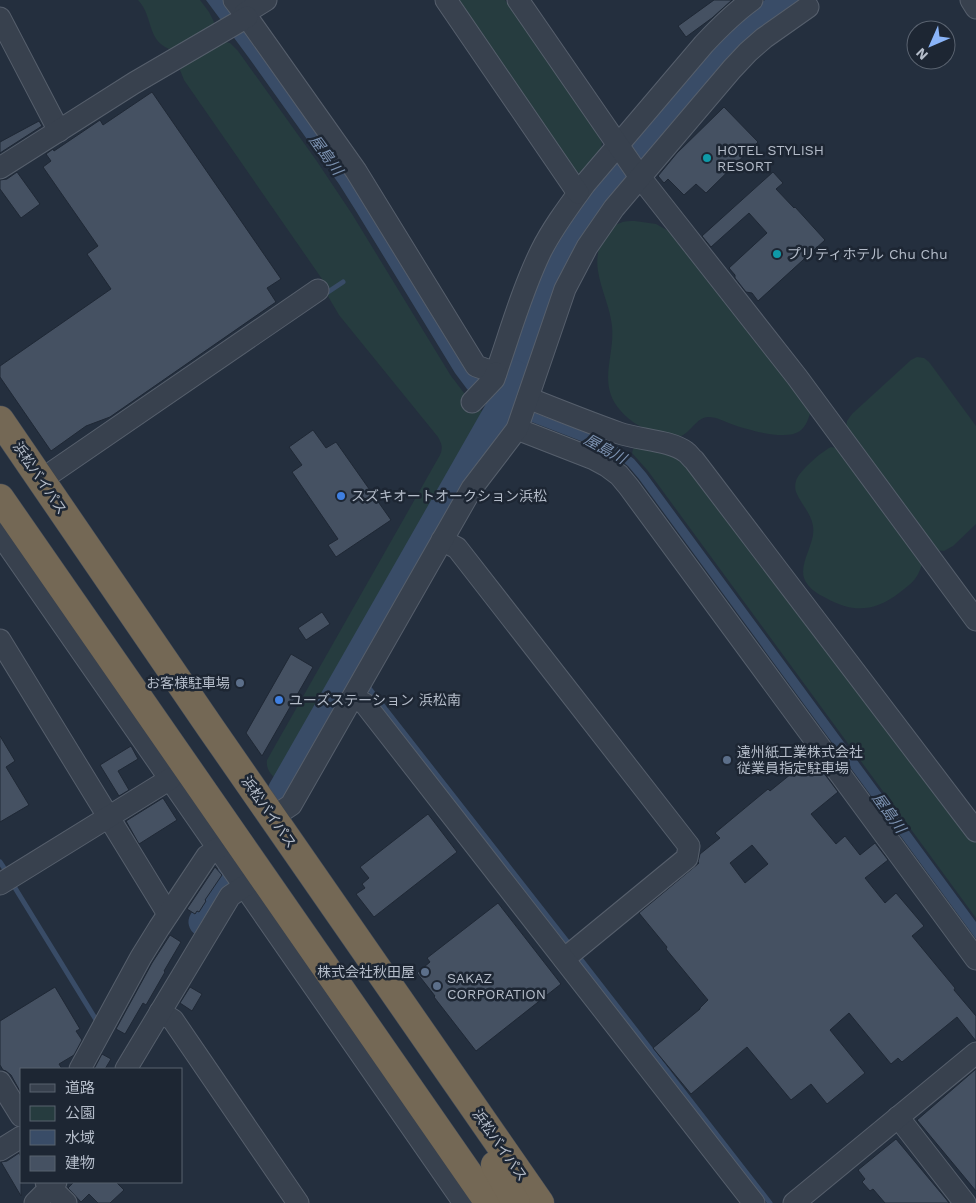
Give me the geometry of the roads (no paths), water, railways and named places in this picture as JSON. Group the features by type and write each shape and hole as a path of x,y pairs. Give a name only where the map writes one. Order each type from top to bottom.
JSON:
{"highway":[{"name":"浜松バイパス","path":"0,420 540,1203"},
{"path":"1,501 252,880 489,1203"},
{"path":"454,1078 484,1144 516,1203"}],"street":[{"path":"0,168 134,84 224,31 243,12 266,0"},
{"path":"446,0 578,193"},
{"path":"518,0 638,174 802,384 976,620"},
{"path":"473,401 494,377 534,267 554,227 578,193 620,148 721,26 752,0"},
{"path":"970,0 976,8"},
{"path":"273,817 291,805 472,488 522,413 565,290 575,268 600,227 638,174 748,52 764,38 808,7"},
{"path":"243,12 356,170 476,366 494,377"},
{"path":"0,18 58,131"},
{"path":"41,480 293,298 318,290"},
{"path":"522,413 644,440 667,443 677,446 686,452 976,831"},
{"path":"522,413 607,466 619,475 629,487 976,959"},
{"path":"0,534 170,779 212,822 218,848 252,880 464,1203"},
{"path":"442,540 457,548 689,846 687,858 564,959"},
{"path":"0,640 168,914"},
{"path":"353,697 365,704 754,1203"},
{"path":"2,879 170,779"},
{"path":"81,1068 132,972 168,914 207,856 218,848"},
{"path":"127,1068 230,896 252,880"},
{"path":"160,1012 173,1020 298,1203"},
{"path":"794,1203 976,1053"},
{"path":"0,1082 20,1114"},
{"path":"898,1117 965,1203"},
{"path":"0,1150 20,1138"},
{"path":"35,1203 51,1184 66,1203"}],"water":[{"name":"屋島川","path":"206,0 224,0 241,22 494,388 537,278 575,209 710,49 745,14 765,0 803,0 608,203 527,410 603,439 634,459 646,473 976,922 976,939 628,466 614,455 599,448 499,411 482,402 467,389 455,373 339,184"}],"waterway":[{"path":"322,296 343,282"},
{"path":"282,791 507,397 515,375"},
{"path":"353,667 356,671"},
{"path":"369,688 570,945"},
{"path":"0,862 8,874"},
{"path":"203,922 228,880"},
{"path":"12,883 98,1023"},
{"path":"579,957 770,1203"}],"place":[{"name":"HOTEL STYLISH RESORT","path":"707,158"},
{"name":"プリティホテル Chu Chu","path":"777,254"},
{"name":"スズキオートオークション浜松","path":"341,496"},
{"name":"お客様駐車場","path":"240,683"},
{"name":"ユーズステーション 浜松南","path":"279,700"},
{"name":"遠州紙工業株式会社 従業員指定駐車場","path":"727,760"},
{"name":"株式会社秋田屋","path":"425,972"},
{"name":"SAKAZ CORPORATION","path":"437,986"}]}
